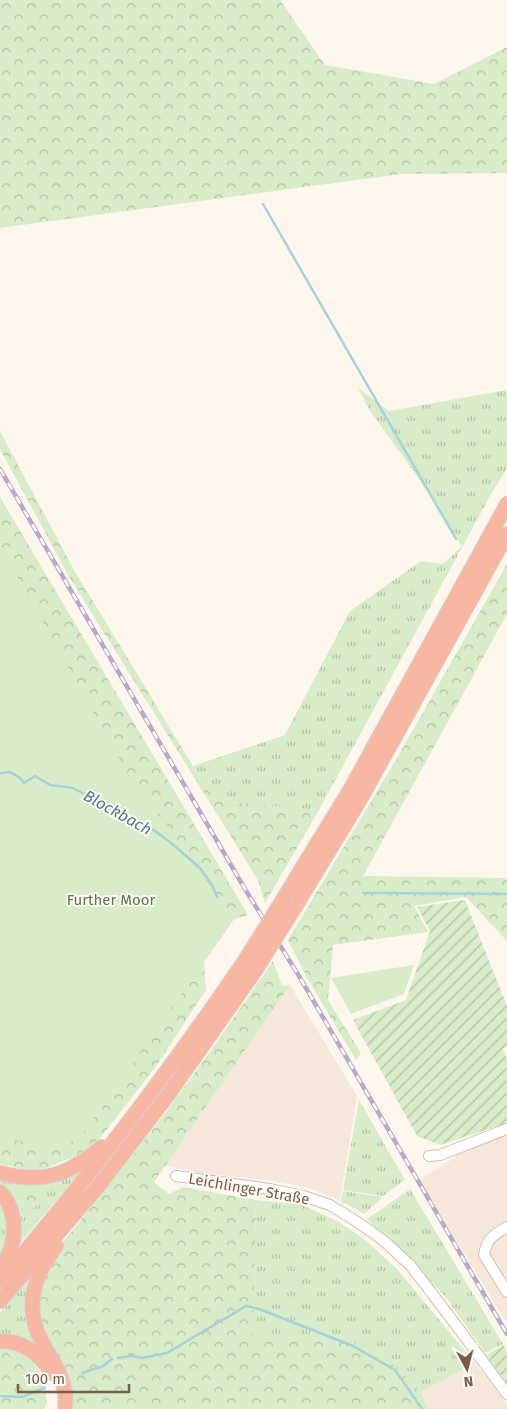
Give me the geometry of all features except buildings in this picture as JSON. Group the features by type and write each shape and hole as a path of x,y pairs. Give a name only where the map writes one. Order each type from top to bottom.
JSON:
{"highway":[{"path":"1,1278 50,1223 133,1118 246,959 355,781 507,504"},
{"path":"0,1301 100,1184 168,1095 255,972 366,789 507,534"},
{"path":"0,1172 27,1178 54,1176 68,1171 104,1146 114,1132 133,1118"},
{"path":"65,1409 63,1380 36,1327 32,1315 32,1298 35,1284 42,1269 55,1248 80,1217 100,1184"},
{"path":"0,1192 10,1208 13,1221 11,1248 3,1266 1,1278"},
{"path":"0,1341 23,1345 43,1360 57,1385 58,1409"}],"street":[{"path":"429,1156 440,1155 507,1129"},
{"name":"Leichlinger Straße","path":"176,1176 270,1189 303,1196 330,1205 359,1223 384,1241 411,1266 507,1394"},
{"path":"507,1227 492,1236 486,1245 484,1254 507,1292"}],"shaded area":[{"path":"290,985 357,1096 340,1200 306,1187 260,1179 207,1174 165,1166"},
{"path":"507,1133 507,1324 420,1180 475,1144"},
{"path":"475,1363 507,1404 507,1409 428,1409 421,1392"}],"green space":[{"path":"0,0 280,0 325,65 434,84 507,47 507,173 401,174 0,228"},
{"path":"358,388 389,411 507,390 507,468 319,810 216,801 193,766 285,735 350,611 421,561 443,564 462,546 415,473 370,411"},
{"path":"0,431 74,570 216,801 319,810 265,903 258,880 68,575 0,449"},
{"name":"Further Moor","path":"0,497 248,915 234,919 204,962 206,990 155,1068 97,1142 76,1156 36,1172 0,1164"},
{"name":"Further Moor","path":"0,546 127,772 234,919 85,1131 64,1147 0,1138"},
{"path":"507,564 507,614 363,876 507,878 507,941 466,897 414,906 428,932 333,945 328,1000 361,1053 356,1060 307,978 288,940 397,758"},
{"path":"465,900 507,1006 507,1047 503,1049 507,1059 507,1123 440,1145 417,1136 353,1020 406,1000 430,931 417,907"},
{"path":"273,961 282,986 290,985 154,1182 169,1194 183,1187 256,1200 253,1336 352,1342 397,1367 421,1392 428,1409 69,1409 35,1311 49,1260 164,1115"},
{"path":"414,965 404,994 351,1014 331,978"},
{"path":"359,1100 405,1180 383,1196 343,1190"},
{"path":"83,1169 16,1248 4,1188 0,1185 0,1176"},
{"path":"13,1189 46,1192 44,1200 24,1214"},
{"path":"410,1189 503,1344 485,1353 445,1296 367,1219"},
{"path":"343,1191 383,1197 364,1214 341,1201"},
{"path":"0,1198 8,1213 9,1229 0,1263"},
{"path":"256,1200 302,1205 337,1221 363,1238 397,1269 475,1363 421,1392 397,1367 253,1336"},
{"path":"30,1278 45,1354 23,1339 3,1333 0,1334 0,1312"},
{"path":"504,1345 507,1351 507,1384 486,1355"},
{"path":"10,1347 29,1357 45,1380 47,1403 44,1409 0,1409 0,1348"}],"waterway":[{"path":"263,204 456,539"},
{"name":"Blockbach","path":"0,773 10,772 24,783 35,776 50,785 73,788 88,796 97,797 120,817 141,821 170,842 200,868 212,885 217,897"},
{"name":"Blockbach","path":"363,893 507,894"},
{"path":"118,1358 132,1356 142,1358 167,1353 246,1306 259,1309 353,1346 395,1370 422,1409"},
{"path":"82,1373 103,1366 112,1359"},
{"path":"0,1396 22,1397 44,1388"}],"railway":[{"path":"0,469 245,889 299,976 507,1334"}]}
